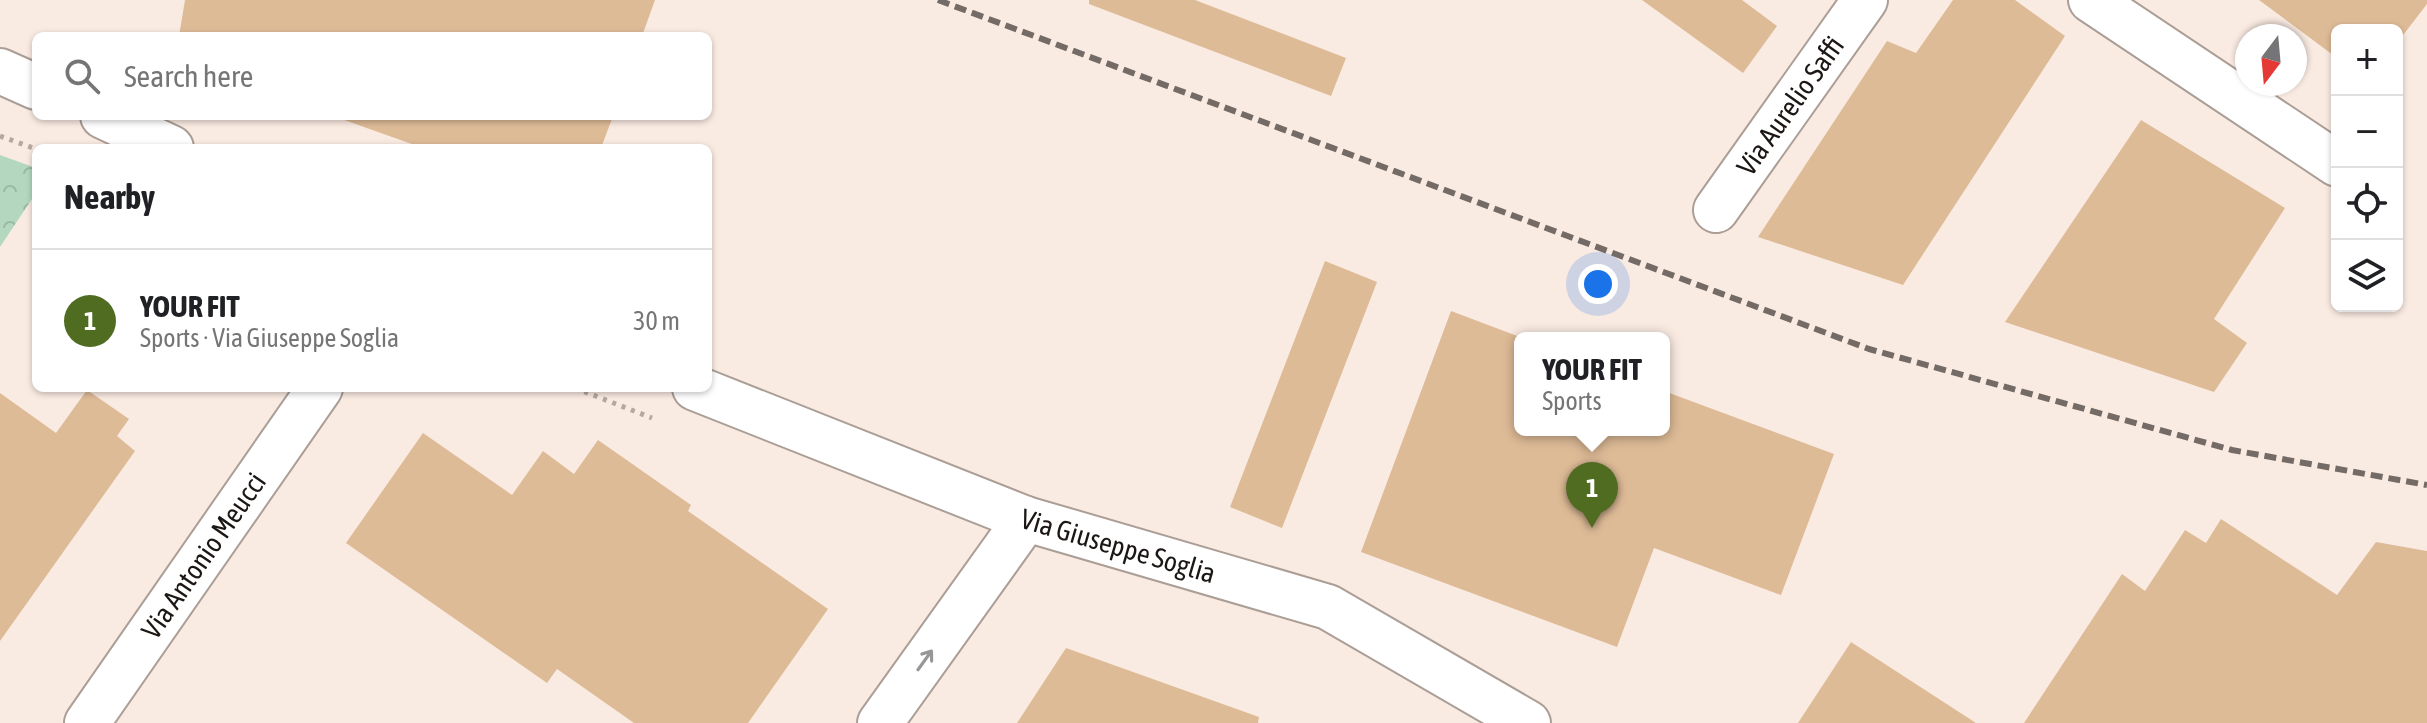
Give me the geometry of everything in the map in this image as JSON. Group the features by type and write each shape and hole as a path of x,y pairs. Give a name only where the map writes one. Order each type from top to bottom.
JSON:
{"street":[{"name":"Via Aurelio Saffi","path":"1716,210 1865,0"},
{"path":"2091,0 2331,160"},
{"path":"0,71 32,85"},
{"path":"112,120 162,144"},
{"name":"Via Antonio Meucci","path":"87,723 317,392"},
{"name":"Via Giuseppe Soglia","path":"705,392 1026,519 1328,607 1528,723"},
{"path":"880,723 1026,519"}],"path":[{"path":"0,136 32,148"}],"green space":[{"path":"0,155 32,167 32,199 0,247"}],"building":[{"path":"185,0 655,0 643,32 180,32"},
{"path":"1089,0 1195,0 1346,58 1331,96 1089,4"},
{"path":"1642,0 1742,0 1777,26 1743,73"},
{"path":"1953,0 2015,0 2065,36 1903,285 1758,237 1887,41 1916,53"},
{"path":"2259,0 2427,0 2403,35 2403,24 2331,24 2331,54 2307,36 2307,24 2291,24"},
{"path":"344,120 612,120 602,144 412,144"},
{"path":"2141,120 2285,208 2214,319 2247,343 2214,392 2005,322"},
{"path":"1325,261 1377,282 1282,528 1230,507"},
{"path":"1451,311 1514,335 1514,436 1670,436 1670,393 1834,454 1781,595 1654,548 1617,647 1361,552"},
{"path":"86,392 90,392 129,419 117,436 135,451 0,641 0,393 56,433"},
{"path":"423,433 512,495 543,451 574,474 598,440 691,505 688,511 828,609 748,723 634,723 557,669 547,683 346,543"},
{"path":"2221,519 2337,595 2376,542 2427,551 2427,723 2024,723 2122,574 2145,591 2185,530 2206,543"},
{"path":"1851,642 1976,723 1798,723"},
{"path":"1066,648 1259,717 1258,723 1017,723"}],"railway":[{"path":"938,0 1869,349 2232,450 2427,485"}],"place":[{"name":"YOUR FIT","path":"1592,528"}]}
